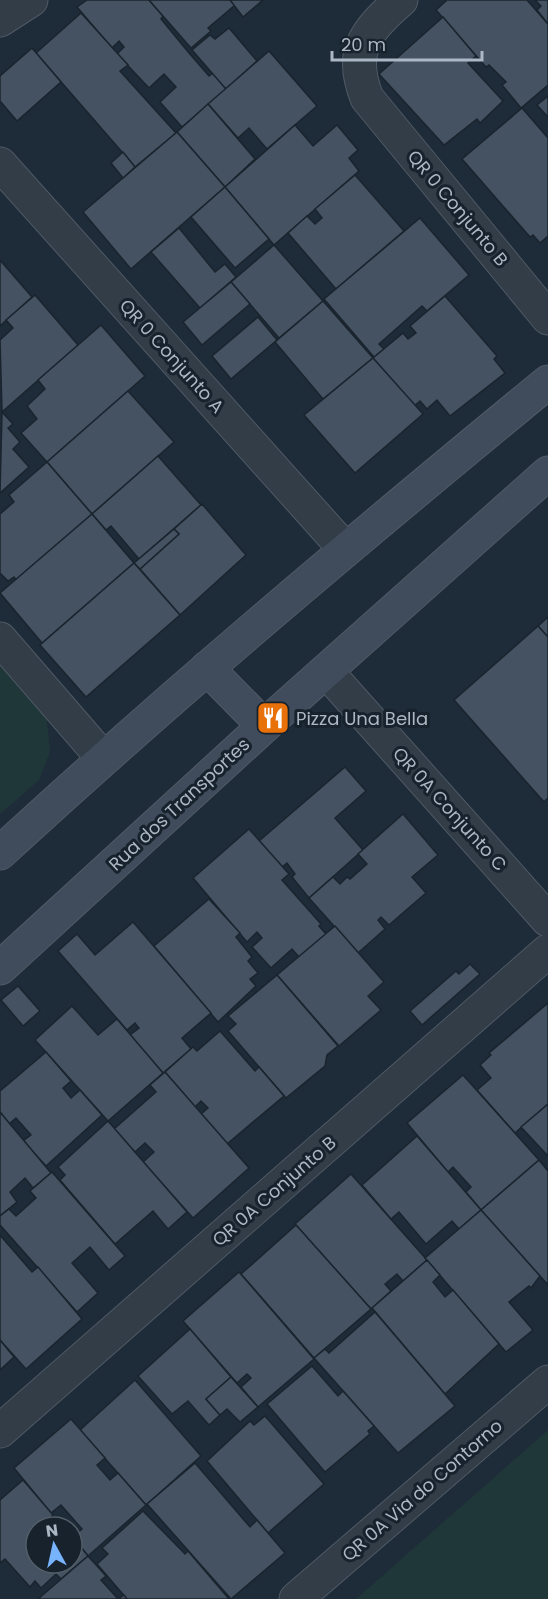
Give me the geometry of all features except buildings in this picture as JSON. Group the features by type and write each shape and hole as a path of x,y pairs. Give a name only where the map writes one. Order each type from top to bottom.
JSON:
{"street":[{"path":"0,20 31,0"},
{"name":"QR 0 Conjunto B","path":"401,0 380,19 361,44 359,77 367,98 548,318"},
{"name":"QR 0 Conjunto A","path":"0,164 345,549"},
{"path":"0,853 103,758 345,549 548,382"},
{"name":"Rua dos Transportes","path":"0,968 264,726 548,473"},
{"path":"0,639 103,758"},
{"path":"207,668 264,726"},
{"name":"QR 0A Conjunto C","path":"327,672 548,920"},
{"name":"QR 0A Conjunto B","path":"0,1431 548,951"},
{"name":"QR 0A Via do Contorno","path":"296,1599 548,1382"}],"green space":[{"path":"0,658 46,712 50,752 39,780 0,814"},
{"path":"548,1430 548,1599 356,1599"}],"place":[{"name":"Pizza Una Bella","path":"273,718"}]}
